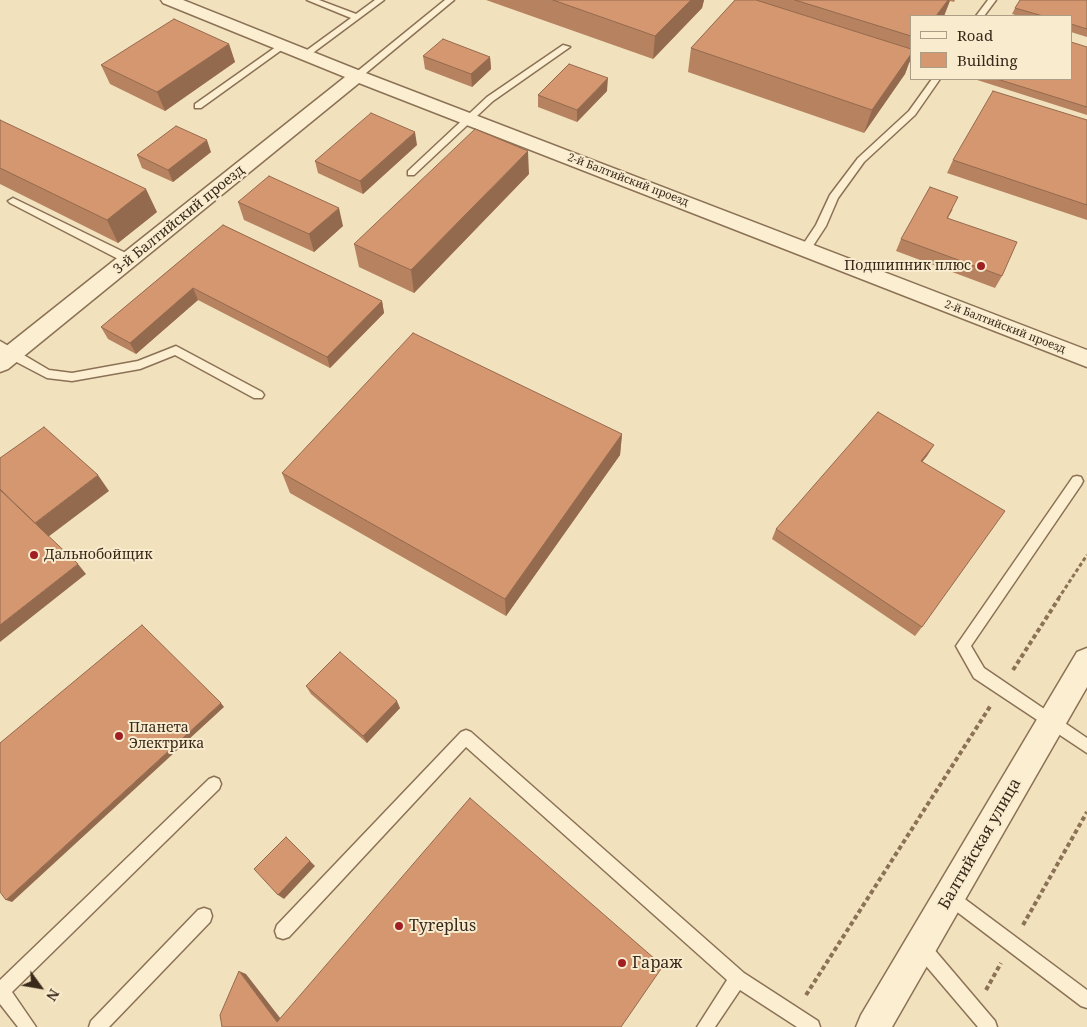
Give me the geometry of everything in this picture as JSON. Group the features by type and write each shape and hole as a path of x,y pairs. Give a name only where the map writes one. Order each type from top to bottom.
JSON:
{"street":[{"name":"2-й Балтийский проезд","path":"169,0 357,76 1087,359"},
{"name":"3-й Балтийский проезд","path":"4,354 130,260 357,76"},
{"name":"Балтийская улица","path":"873,1027 1087,661"}],"lane":[{"path":"311,0 357,17"},
{"path":"306,55 380,0"},
{"path":"357,76 450,0"},
{"path":"981,15 992,0"},
{"path":"198,106 283,46"},
{"path":"411,173 490,99 566,47"},
{"path":"805,249 821,226 833,197 861,160 912,113 935,80"},
{"path":"13,201 130,260"},
{"path":"4,354 47,374 72,377 140,365 176,350 258,395"},
{"path":"1077,481 963,646 979,674 1087,746"},
{"path":"283,931 466,736 738,979 812,1027"},
{"path":"28,1027 0,991 214,784"},
{"path":"950,896 1087,1000"},
{"path":"97,1027 204,916"},
{"path":"920,946 976,1009 989,1027"},
{"path":"705,1027 738,979"}],"path":[{"path":"793,1015 1087,555"},
{"path":"976,1009 1087,812"}],"building":[{"path":"553,0 691,0 655,36"},
{"path":"735,0 756,0 910,49 910,55 872,110 691,48"},
{"path":"795,0 948,0 937,15 910,15 910,36"},
{"path":"1020,0 1087,0 1087,29 1072,24 1072,15 1040,15 1015,8"},
{"path":"174,19 229,44 157,92 101,65"},
{"path":"443,39 490,57 471,74 423,56"},
{"path":"1072,42 1087,47 1087,107 1000,80 1072,80"},
{"path":"569,64 608,78 577,110 538,95"},
{"path":"993,91 1087,120 1087,205 953,160"},
{"path":"371,113 415,132 360,181 315,161"},
{"path":"0,120 146,189 107,220 0,168"},
{"path":"176,126 207,140 168,170 137,155"},
{"path":"475,129 528,151 411,270 354,244"},
{"path":"269,176 339,208 309,234 238,202"},
{"path":"930,187 958,197 947,218 1017,242 1002,276 901,239"},
{"path":"223,225 382,301 327,357 193,288 130,343 101,327"},
{"path":"413,333 622,434 505,599 282,473"},
{"path":"878,412 934,445 921,461 1005,511 922,627 776,529"},
{"path":"44,427 98,475 35,523 0,489 0,458"},
{"name":"Дальнобойщик","path":"0,490 78,564 0,625"},
{"path":"142,625 221,703 6,900 0,892 0,743"},
{"path":"340,652 397,701 363,736 306,686"},
{"name":"Гараж","path":"470,798 663,966 621,1027 222,1027 220,1015 239,971 277,1022"},
{"path":"286,837 310,861 278,895 254,869"}],"place":[{"name":"Подшипник плюс","path":"981,266"},
{"name":"Дальнобойщик","path":"34,555"},
{"name":"Планета Электрика","path":"119,736"},
{"name":"Tyreplus","path":"399,926"},
{"name":"Гараж","path":"622,963"}]}
